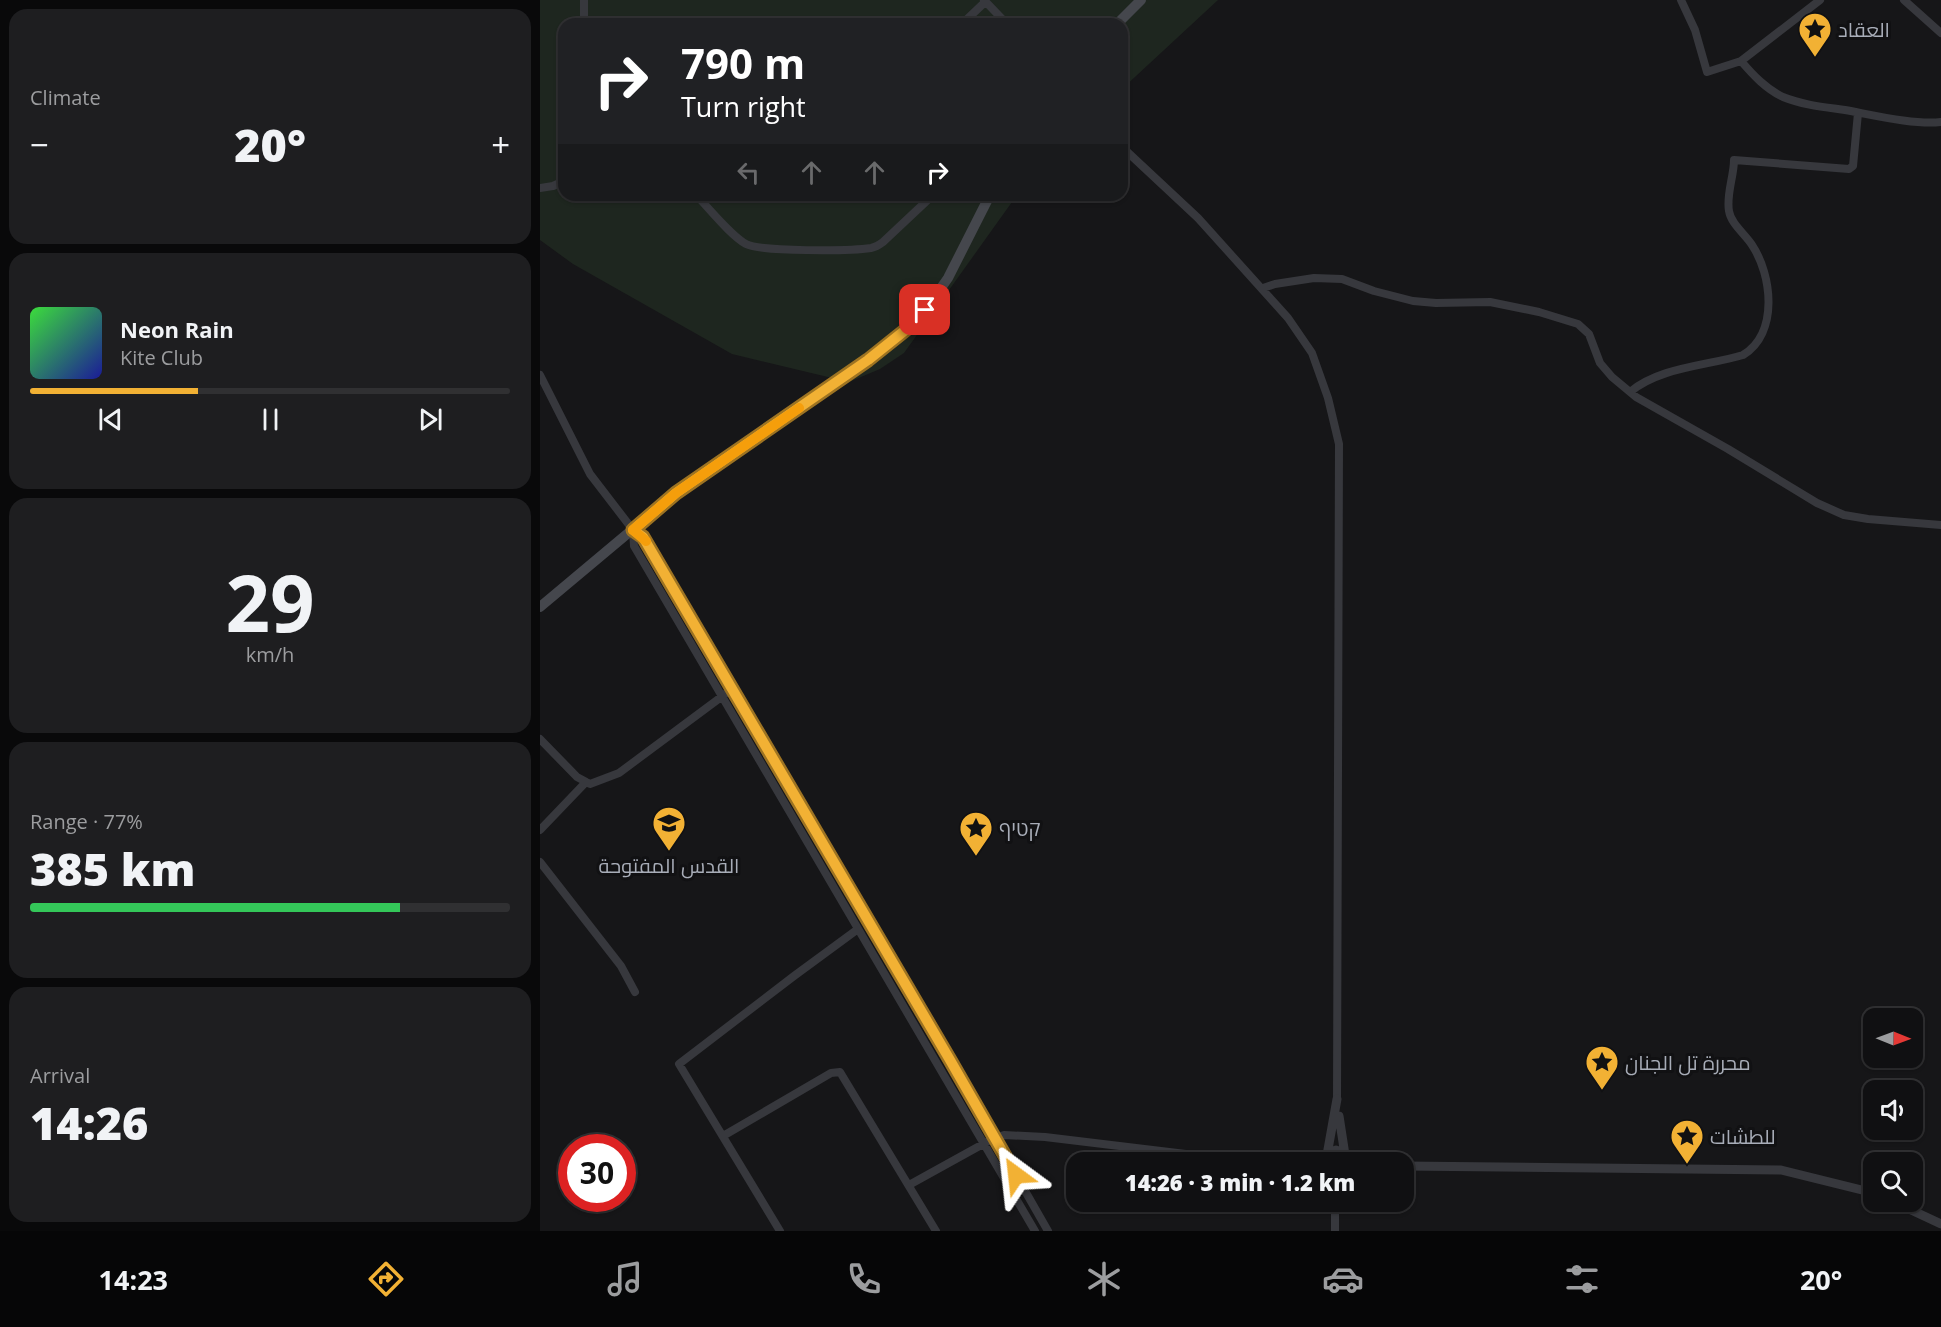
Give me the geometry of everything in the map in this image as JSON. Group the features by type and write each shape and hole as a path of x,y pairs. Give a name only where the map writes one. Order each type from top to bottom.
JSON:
{"main road":[{"path":"1123,18 1140,0"},
{"path":"540,607 676,493 868,360 908,328 925,310 948,278 987,201"}],"street":[{"path":"584,0 584,18"},
{"path":"1681,0 1695,30 1707,72 1741,61 1820,0"},
{"path":"1904,0 1941,33"},
{"path":"968,18 985,1 1001,18"},
{"path":"1741,61 1764,86 1782,96 1815,106 1883,118 1941,122"},
{"path":"1630,392 1640,384 1667,374 1743,355 1748,352 1762,332 1768,309 1765,273 1752,244 1736,225 1728,210 1734,160 1849,168 1853,166 1858,113"},
{"path":"1128,153 1198,218 1288,318 1312,353 1328,398 1339,444 1337,1099 1345,1152"},
{"path":"540,188 558,184"},
{"path":"702,201 739,239 749,245 762,249 823,249 876,247 927,201"},
{"path":"1263,288 1275,284 1314,279 1341,279 1374,291 1413,301 1490,302 1539,312 1578,324 1589,334 1600,363 1611,377 1646,404 1728,449 1817,503 1844,515 1941,525"},
{"path":"540,375 590,474 633,530 643,537 1048,1231"},
{"path":"633,530 634,546 1035,1231"},
{"path":"540,739 577,777 590,784 619,773 732,689"},
{"path":"540,830 586,782"},
{"path":"540,862 621,966 635,992"},
{"path":"780,1231 679,1064 858,930"},
{"path":"723,1136 831,1072 840,1072 936,1231"},
{"path":"1327,1152 1337,1099"},
{"path":"909,1185 994,1138 1004,1136 1045,1137 1169,1152"},
{"path":"1414,1166 1781,1170 1863,1190"},
{"path":"1335,1212 1335,1231"},
{"path":"1915,1212 1941,1224"}],"shaded area":[{"path":"540,0 1218,0 1128,83 1128,18 558,18 558,201 1013,201 904,353 880,369 849,382 732,354 573,264 540,240"}],"slow traffic":[{"path":"646,541 633,530 676,493 799,408"}],"place":[{"name":"العقاد","path":"1815,58"},
{"name":"القدس المفتوحة","path":"669,852"},
{"name":"קטיף","path":"976,857"},
{"name":"محررة تل الجنان","path":"1602,1091"},
{"name":"للطشات","path":"1687,1165"}],"route":[{"path":"925,310 908,328 868,360 676,493 633,530 643,537 1016,1175"}]}
